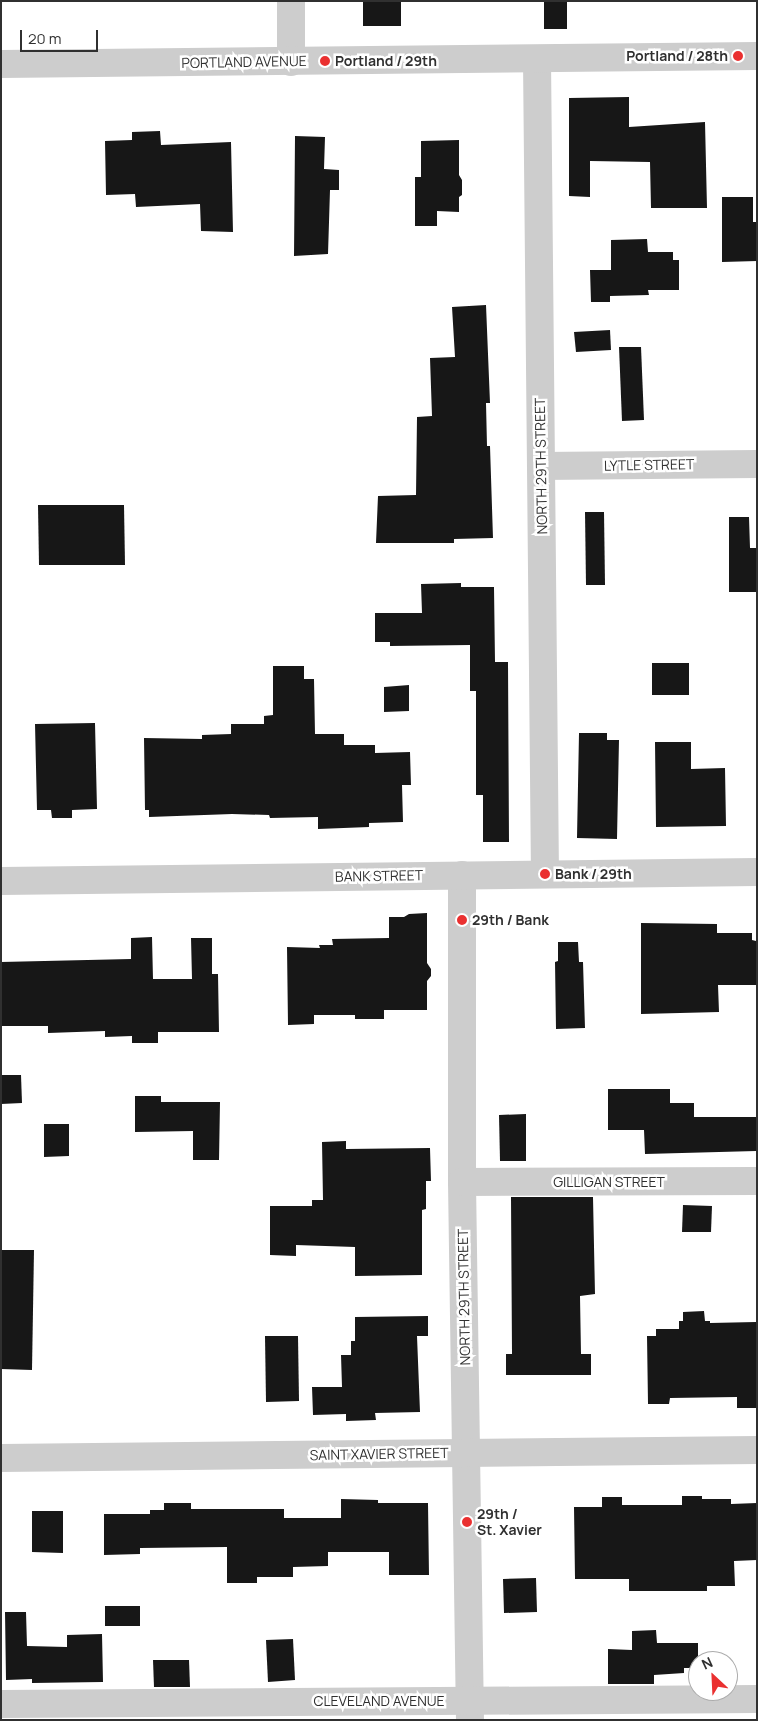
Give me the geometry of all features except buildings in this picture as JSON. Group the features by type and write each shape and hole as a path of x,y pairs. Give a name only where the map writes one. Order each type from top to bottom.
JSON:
{"street":[{"path":"291,1 291,62"},
{"name":"PORTLAND AVENUE","path":"1,64 757,56"},
{"name":"NORTH 29TH STREET","path":"538,59 545,874"},
{"name":"LYTLE STREET","path":"541,466 757,464"},
{"name":"BANK STREET","path":"1,881 757,872"},
{"name":"NORTH 29TH STREET","path":"462,875 462,1182 470,1710"},
{"name":"GILLIGAN STREET","path":"462,1182 757,1181"},
{"name":"SAINT XAVIER STREET","path":"1,1458 757,1450"},
{"name":"CLEVELAND AVENUE","path":"1,1704 470,1710 757,1699"}],"place":[{"name":"Portland / 28th","path":"738,56"},
{"name":"Portland / 29th","path":"325,61"},
{"name":"Bank / 29th","path":"545,874"},
{"name":"29th / Bank","path":"462,920"},
{"name":"29th / St. Xavier","path":"467,1522"}]}
